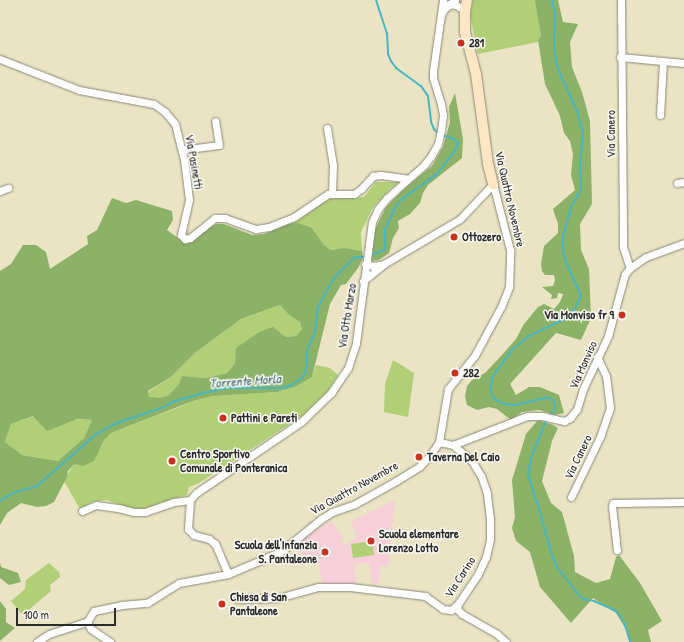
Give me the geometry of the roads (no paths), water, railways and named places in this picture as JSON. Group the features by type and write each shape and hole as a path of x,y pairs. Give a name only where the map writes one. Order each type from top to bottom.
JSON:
{"street":[{"name":"Via Quattro Novembre","path":"88,622 94,611 122,605 147,603 179,583 228,574 282,550 327,515 355,504 420,466 439,442 448,389 475,355 501,307 509,287 510,250 488,164 476,74 465,32 465,11 467,0"},
{"name":"Via Canero","path":"621,0 620,57 623,247 630,268"},
{"name":"Via Otto Marzo","path":"190,500 196,493 301,422 331,393 348,368 353,353 372,222 378,209 387,198 424,165 438,144 441,130 442,110 433,71 440,17 449,1 465,11"},
{"path":"620,57 684,63"},
{"name":"Via Pasinetti","path":"0,60 79,90 154,104 164,112 175,124 182,150 189,200 188,210 181,235 185,239 190,238 215,218 225,218 256,228 278,224 332,194 354,194 361,189 372,176 381,175 408,179"},
{"path":"660,115 663,61"},
{"path":"182,150 219,145 215,121"},
{"path":"327,128 333,165 332,194"},
{"path":"363,281 384,264 460,219 493,184"},
{"path":"0,191 8,188"},
{"path":"630,268 646,257 684,243"},
{"path":"365,264 374,266 384,264"},
{"name":"Via Monviso","path":"453,445 527,416 542,416 564,421 574,414 597,357 608,336 625,274 630,268"},
{"name":"Via Canero","path":"571,497 600,437 610,408 606,376 597,357"},
{"path":"439,442 453,445"},
{"name":"Via Carino","path":"238,599 278,598 318,587 350,587 425,596 447,611 451,610 458,604 478,574 486,558 490,539 490,518 487,493 477,468 472,461 453,445"},
{"path":"82,511 96,505 109,506 134,512 145,512 174,502 190,500 188,528 194,535 209,539 215,544 228,574"},
{"path":"617,550 612,506 613,503 684,502"},
{"path":"458,604 457,609 462,614 497,634 506,642"},
{"path":"37,642 49,634 88,622 91,629 110,642"}],"waterway":[{"name":"Torrente Morla","path":"376,0 387,33 388,54 391,61 396,68 421,86 428,96 431,122 434,129 438,133"},
{"path":"552,0 555,14 554,47 557,67 577,111 583,133 580,162 581,189 571,207 563,236 563,250 566,262 581,296 575,309 562,320 529,336 512,350 493,376 490,389 493,398 503,404 515,405 546,398 551,398 554,402 555,409 545,423 531,457 528,475 551,552 556,566 582,599 594,601 616,611 624,622 630,642"},
{"name":"Torrente Morla","path":"0,501 13,493 37,486 95,435 117,423 164,407 172,402 203,393 227,388 282,388 292,385 303,377 307,367 307,351 315,331 318,307 334,278 355,257 368,257 385,249 385,230 395,208 401,200 438,173 456,149 458,143 454,139 442,135"}],"place":[{"name":"281","path":"461,43"},
{"name":"Ottozero","path":"454,237"},
{"name":"Via Monviso fr 9","path":"622,315"},
{"name":"282","path":"455,373"},
{"name":"Pattini e Pareti","path":"223,418"},
{"name":"Taverna Del Caio","path":"419,457"},
{"name":"Centro Sportivo Comunale di Ponteranica","path":"172,461"},
{"name":"Scuola elementare Lorenzo Lotto","path":"371,541"},
{"name":"Scuola dell'Infanzia S. Pantaleone","path":"325,552"},
{"name":"Chiesa di San Pantaleone","path":"222,604"}]}
